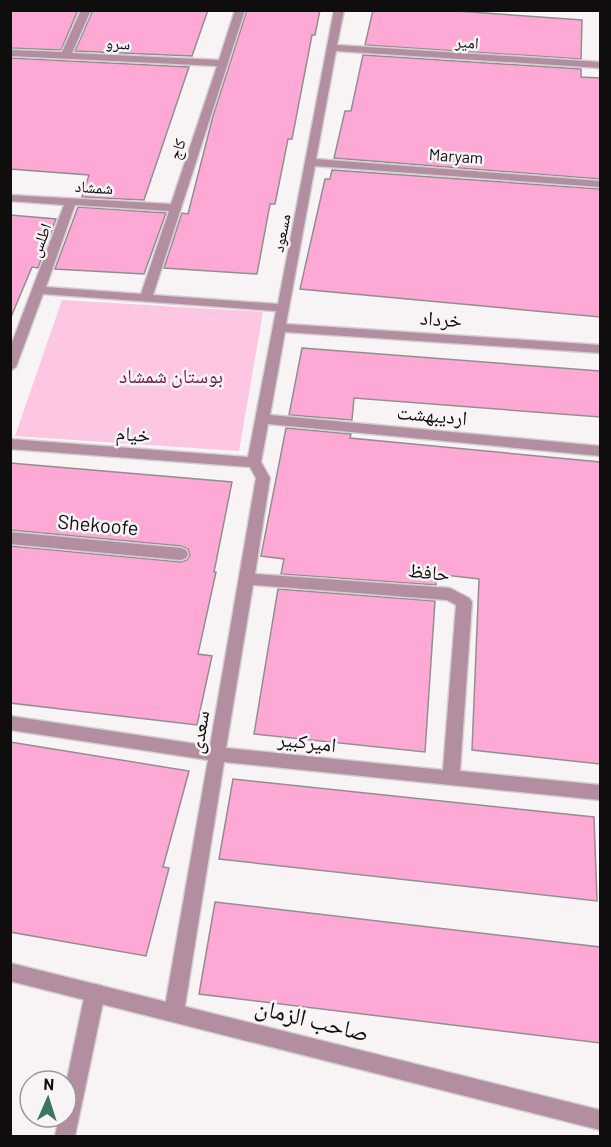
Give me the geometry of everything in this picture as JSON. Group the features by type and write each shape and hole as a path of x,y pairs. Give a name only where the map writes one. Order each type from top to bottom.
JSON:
{"street":[{"path":"66,55 86,10"},
{"name":"کاج","path":"146,298 240,10"},
{"name":"مسعود","path":"254,462 339,10"},
{"name":"امیر","path":"331,48 600,65"},
{"name":"سرو","path":"10,53 224,63"},
{"name":"Maryam","path":"309,162 600,184"},
{"name":"شمشاد","path":"10,198 175,208"},
{"name":"اطلس","path":"10,367 71,202"},
{"path":"39,290 283,308"},
{"name":"خرداد","path":"279,328 600,349"},
{"name":"اردیبهشت","path":"261,419 600,451"},
{"name":"خیام","path":"10,444 254,462"},
{"name":"سعدی","path":"174,1012 263,478 254,462"},
{"name":"Shekoofe","path":"10,538 181,554"},
{"name":"حافظ","path":"247,579 450,594 460,598 464,602 451,779"},
{"name":"امیرکبیر","path":"10,723 218,754 600,794"},
{"name":"صاحب الزمان","path":"10,972 600,1120"},
{"path":"65,1137 95,993"}],"green space":[{"name":"بوستان شمشاد","path":"62,300 263,312 239,451 15,436"}],"building":[{"path":"10,10 78,10 61,50 10,48"},
{"path":"93,10 208,10 192,56 75,51"},
{"path":"247,10 320,10 315,35 312,35 292,139 288,139 275,204 270,204 257,274 164,268 182,213 188,214 213,116"},
{"path":"373,10 443,10 582,20 581,59 365,45"},
{"path":"363,55 581,69 581,77 600,78 600,179 334,158 345,111 351,111"},
{"path":"10,58 189,67 144,200 82,197 89,175 10,169"},
{"path":"332,170 600,189 600,317 300,289 325,179 330,179"},
{"path":"78,207 166,213 144,274 55,269"},
{"path":"10,215 56,219 38,268 32,267 11,317"},
{"path":"302,348 600,371 600,417 354,398 352,420 289,415"},
{"path":"286,428 351,434 350,438 600,462 600,764 472,750 479,579 436,574 436,585 281,574 284,559 261,556"},
{"path":"10,463 232,482 198,654 212,656 197,725 10,703 10,546 181,562 187,560 190,555 188,549 181,546 10,530"},
{"path":"278,589 435,601 425,752 254,734"},
{"path":"10,742 189,771 163,867 169,868 146,956 10,932"},
{"path":"233,779 594,817 597,901 219,859"},
{"path":"215,902 600,947 600,1043 199,994"}]}
